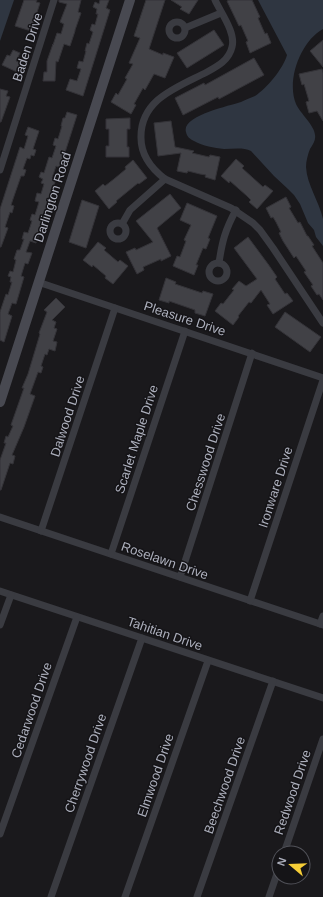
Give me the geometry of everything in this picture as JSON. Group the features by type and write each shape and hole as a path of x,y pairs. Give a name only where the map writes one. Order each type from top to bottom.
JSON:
{"street":[{"name":"Baden Drive","path":"0,170 54,0"},
{"name":"Darlington Road","path":"0,402 130,0"},
{"path":"215,0 233,35 233,46 229,56 217,67 165,94 155,103 149,110 144,121 141,135 143,150 153,168 165,179 236,210 253,223 273,248 323,323"},
{"path":"185,28 221,13"},
{"path":"122,224 130,210 165,179"},
{"path":"220,263 226,229 236,210"},
{"name":"Pleasure Drive","path":"38,282 323,379"},
{"name":"Dalwood Drive","path":"42,531 115,308"},
{"name":"Scarlet Maple Drive","path":"111,554 185,331"},
{"name":"Chesswood Drive","path":"180,578 252,354"},
{"name":"Ironware Drive","path":"250,601 323,379"},
{"name":"Roselawn Drive","path":"0,517 322,625"},
{"name":"Tahitian Drive","path":"0,591 323,698"},
{"path":"0,625 11,594"},
{"path":"322,625 323,616"},
{"name":"Cedarwood Drive","path":"0,834 77,617"},
{"name":"Cherrywood Drive","path":"51,897 142,638"},
{"name":"Elmwood Drive","path":"125,897 208,661"},
{"name":"Beechwood Drive","path":"197,897 273,681"},
{"name":"Redwood Drive","path":"287,845 323,739"},
{"path":"269,897 273,885"}],"shaded area":[{"path":"0,0 14,0 0,41"},
{"path":"258,0 323,0 323,29 308,42 302,52 294,73 293,94 296,104 314,131 315,139 310,149 306,167 311,187 323,219 323,246 316,237 314,230 308,223 300,204 294,195 251,151 241,149 220,149 197,143 190,139 186,132 186,126 191,121 207,112 241,102 260,93 282,66 287,55"}],"building":[{"path":"24,0 37,0 36,2 40,3 31,31 15,26"},
{"path":"59,0 81,0 78,12 81,13 70,46 64,44 58,62 56,61 55,81 43,81 44,72 47,72 47,61 57,33 61,34 64,24 60,22 67,4 59,2"},
{"path":"100,0 109,0 106,8 110,10 83,96 66,90 70,79 77,81 81,69 77,68 79,61 83,62 87,43 89,44 93,32 90,30 92,24 95,25 98,14 96,14 97,9 93,7 95,2 99,4"},
{"path":"146,0 165,0 149,49 163,55 163,53 174,57 165,78 154,74 145,90 143,88 134,104 136,105 131,114 111,102 116,93 118,95 133,64 129,63 140,38 134,36"},
{"path":"171,0 198,0 189,14 180,9 182,7"},
{"path":"252,0 260,17 258,18 265,34 267,33 271,43 250,53 246,42 248,41 241,25 239,26 227,1"},
{"path":"214,30 224,45 187,68 177,53"},
{"path":"323,40 323,67 310,51"},
{"path":"13,50 20,53 16,61 21,63 17,72 2,65 7,55 10,56"},
{"path":"254,58 264,75 219,99 218,97 183,115 175,98 204,83 205,85"},
{"path":"322,69 323,121 317,111 309,113 306,102 309,101 304,84 302,85 299,74"},
{"path":"0,89 8,91 6,96 10,97 1,122 0,122"},
{"path":"67,112 77,115 60,168 56,166 52,178 56,179 36,243 30,241 26,252 32,253 28,264 25,263 21,276 24,277 16,304 12,303 8,314 12,316 4,342 0,340 0,312 12,282 10,282 11,277 8,276 10,271 13,272 16,260 14,259 17,250 20,250 24,239 22,239 24,232 28,233 32,221 30,220 32,214 35,215 39,202 35,201 37,193 41,194 44,184 41,183 43,179 39,177 41,172 44,173 49,157 52,158 56,146 53,145 55,138 58,139 63,118 65,118"},
{"path":"130,118 130,129 127,129 127,147 129,147 129,157 106,157 106,146 109,146 109,129 106,129 106,119"},
{"path":"171,121 175,147 194,151 192,153 209,157 210,155 220,157 215,180 205,177 206,175 188,171 187,173 177,171 181,153 158,156 154,123"},
{"path":"28,127 39,131 33,149 36,150 34,156 31,155 30,159 27,158 23,169 26,170 24,176 21,176 13,199 11,205 14,206 12,213 10,212 5,227 8,228 0,247 0,209 20,147 24,149 28,136 25,135"},
{"path":"236,159 244,166 242,168 263,187 265,185 273,191 257,209 249,202 251,200 247,196 230,181 229,183 221,176"},
{"path":"133,160 147,178 139,184 138,183 116,201 117,202 109,209 95,191 103,184 105,186 114,179 126,169 125,167"},
{"path":"170,194 181,208 157,228 171,256 143,267 144,270 137,274 126,252 135,248 136,250 153,242 136,221"},
{"path":"286,197 291,207 289,208 298,223 300,222 307,236 314,245 312,246 323,263 323,300 319,294 317,295 311,286 313,285 296,256 294,258 283,241 279,233 281,232 276,222 273,217 271,218 266,208"},
{"path":"82,200 99,206 86,248 69,242"},
{"path":"187,203 217,216 208,238 210,239 206,249 203,248 196,265 198,265 194,275 173,266 177,256 180,257 186,241 184,240 191,225 180,220"},
{"path":"248,237 277,277 275,279 285,294 287,293 293,301 273,314 267,305 270,304 261,290 251,303 249,302 233,325 215,311 221,303 223,304 239,281 246,286 257,279 234,248"},
{"path":"98,242 106,248 104,250 118,262 120,260 128,266 113,284 93,265 92,267 83,260"},
{"path":"166,278 176,282 175,284 202,293 203,291 213,294 205,316 195,313 195,310 169,301 169,303 159,300"},
{"path":"56,298 65,307 52,320 56,322 54,328 57,329 53,341 57,342 55,351 49,349 47,355 45,354 41,366 43,367 41,373 38,372 30,394 35,396 12,455 15,456 13,464 10,463 0,490 0,460 6,443 4,443 6,436 8,437 13,426 11,425 24,388 22,388 28,374 40,334 39,333 47,312 44,310"},
{"path":"285,312 321,337 310,352 275,327"}]}
